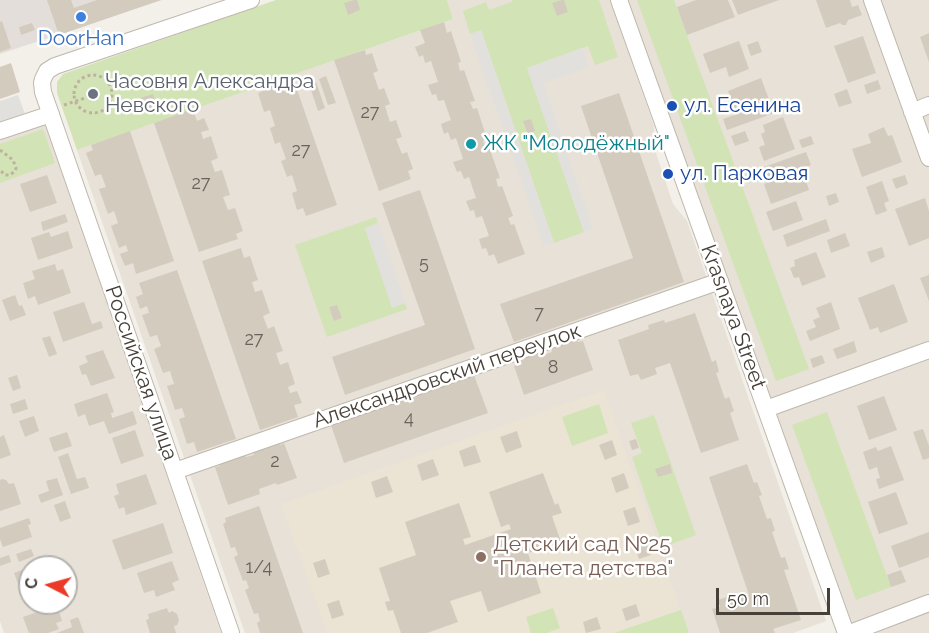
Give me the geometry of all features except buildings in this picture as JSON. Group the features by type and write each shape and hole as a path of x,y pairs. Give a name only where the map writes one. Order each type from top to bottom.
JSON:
{"street":[{"name":"Российская улица","path":"231,633 175,471 57,109 42,88 43,79 51,68 251,0"},
{"name":"Krasnaya Street","path":"619,0 848,633"},
{"path":"872,0 929,158"},
{"path":"912,112 929,105"},
{"path":"0,131 57,109"},
{"name":"Александровский переулок","path":"175,471 720,281"},
{"path":"766,409 929,350"},
{"path":"848,633 929,603"}],"path":[{"path":"85,76 101,76 111,88 110,103 98,113 83,111 75,101 73,95 76,85 85,76"},
{"path":"57,109 88,97"},
{"path":"0,151 13,160 16,168 10,175 5,175 0,170"}],"shaded area":[{"path":"0,0 162,0 0,54"},
{"path":"447,0 610,0 654,126 654,147 673,204 687,221 826,621 793,633 245,633 77,150 453,19"},
{"path":"628,0 929,0 929,633 852,633"},
{"path":"481,30 554,243 544,246 470,34"},
{"path":"582,48 589,67 543,83 593,229 584,232 527,68"},
{"path":"18,95 25,114 0,122 0,101"},
{"path":"44,121 221,633 4,633 0,621 0,137"},
{"path":"378,223 405,303 392,308 365,228"},
{"name":"Детский сад №25 \"Планета детства\"","path":"604,390 681,610 614,633 327,633 281,504"}],"green space":[{"path":"276,0 447,0 453,19 77,150 57,93 57,82 63,74"},
{"path":"512,0 599,0 618,57 595,65 588,46 527,68 584,232 554,243 481,30 470,34 463,11 486,2 489,10 512,2"},
{"path":"637,0 674,0 809,369 776,381"},
{"path":"43,129 55,163 0,183 0,144"},
{"path":"376,217 378,223 365,228 392,307 405,303 407,309 327,337 295,245"},
{"path":"599,404 608,433 572,446 562,417"},
{"path":"827,412 891,587 856,600 792,425"},
{"path":"654,415 696,535 663,547 632,457 642,453 631,423"},
{"path":"553,608 560,628 547,633 531,633 526,617"},
{"path":"681,610 689,633 614,633"}],"place":[{"name":"DoorHan","path":"81,17"},
{"name":"Часовня Александра Невского","path":"93,94"},
{"name":"ул. Есенина","path":"672,106"},
{"name":"ЖК \"Молодёжный\"","path":"471,144"},
{"name":"ул. Парковая","path":"668,174"},
{"name":"Детский сад №25 \"Планета детства\"","path":"481,557"}]}
